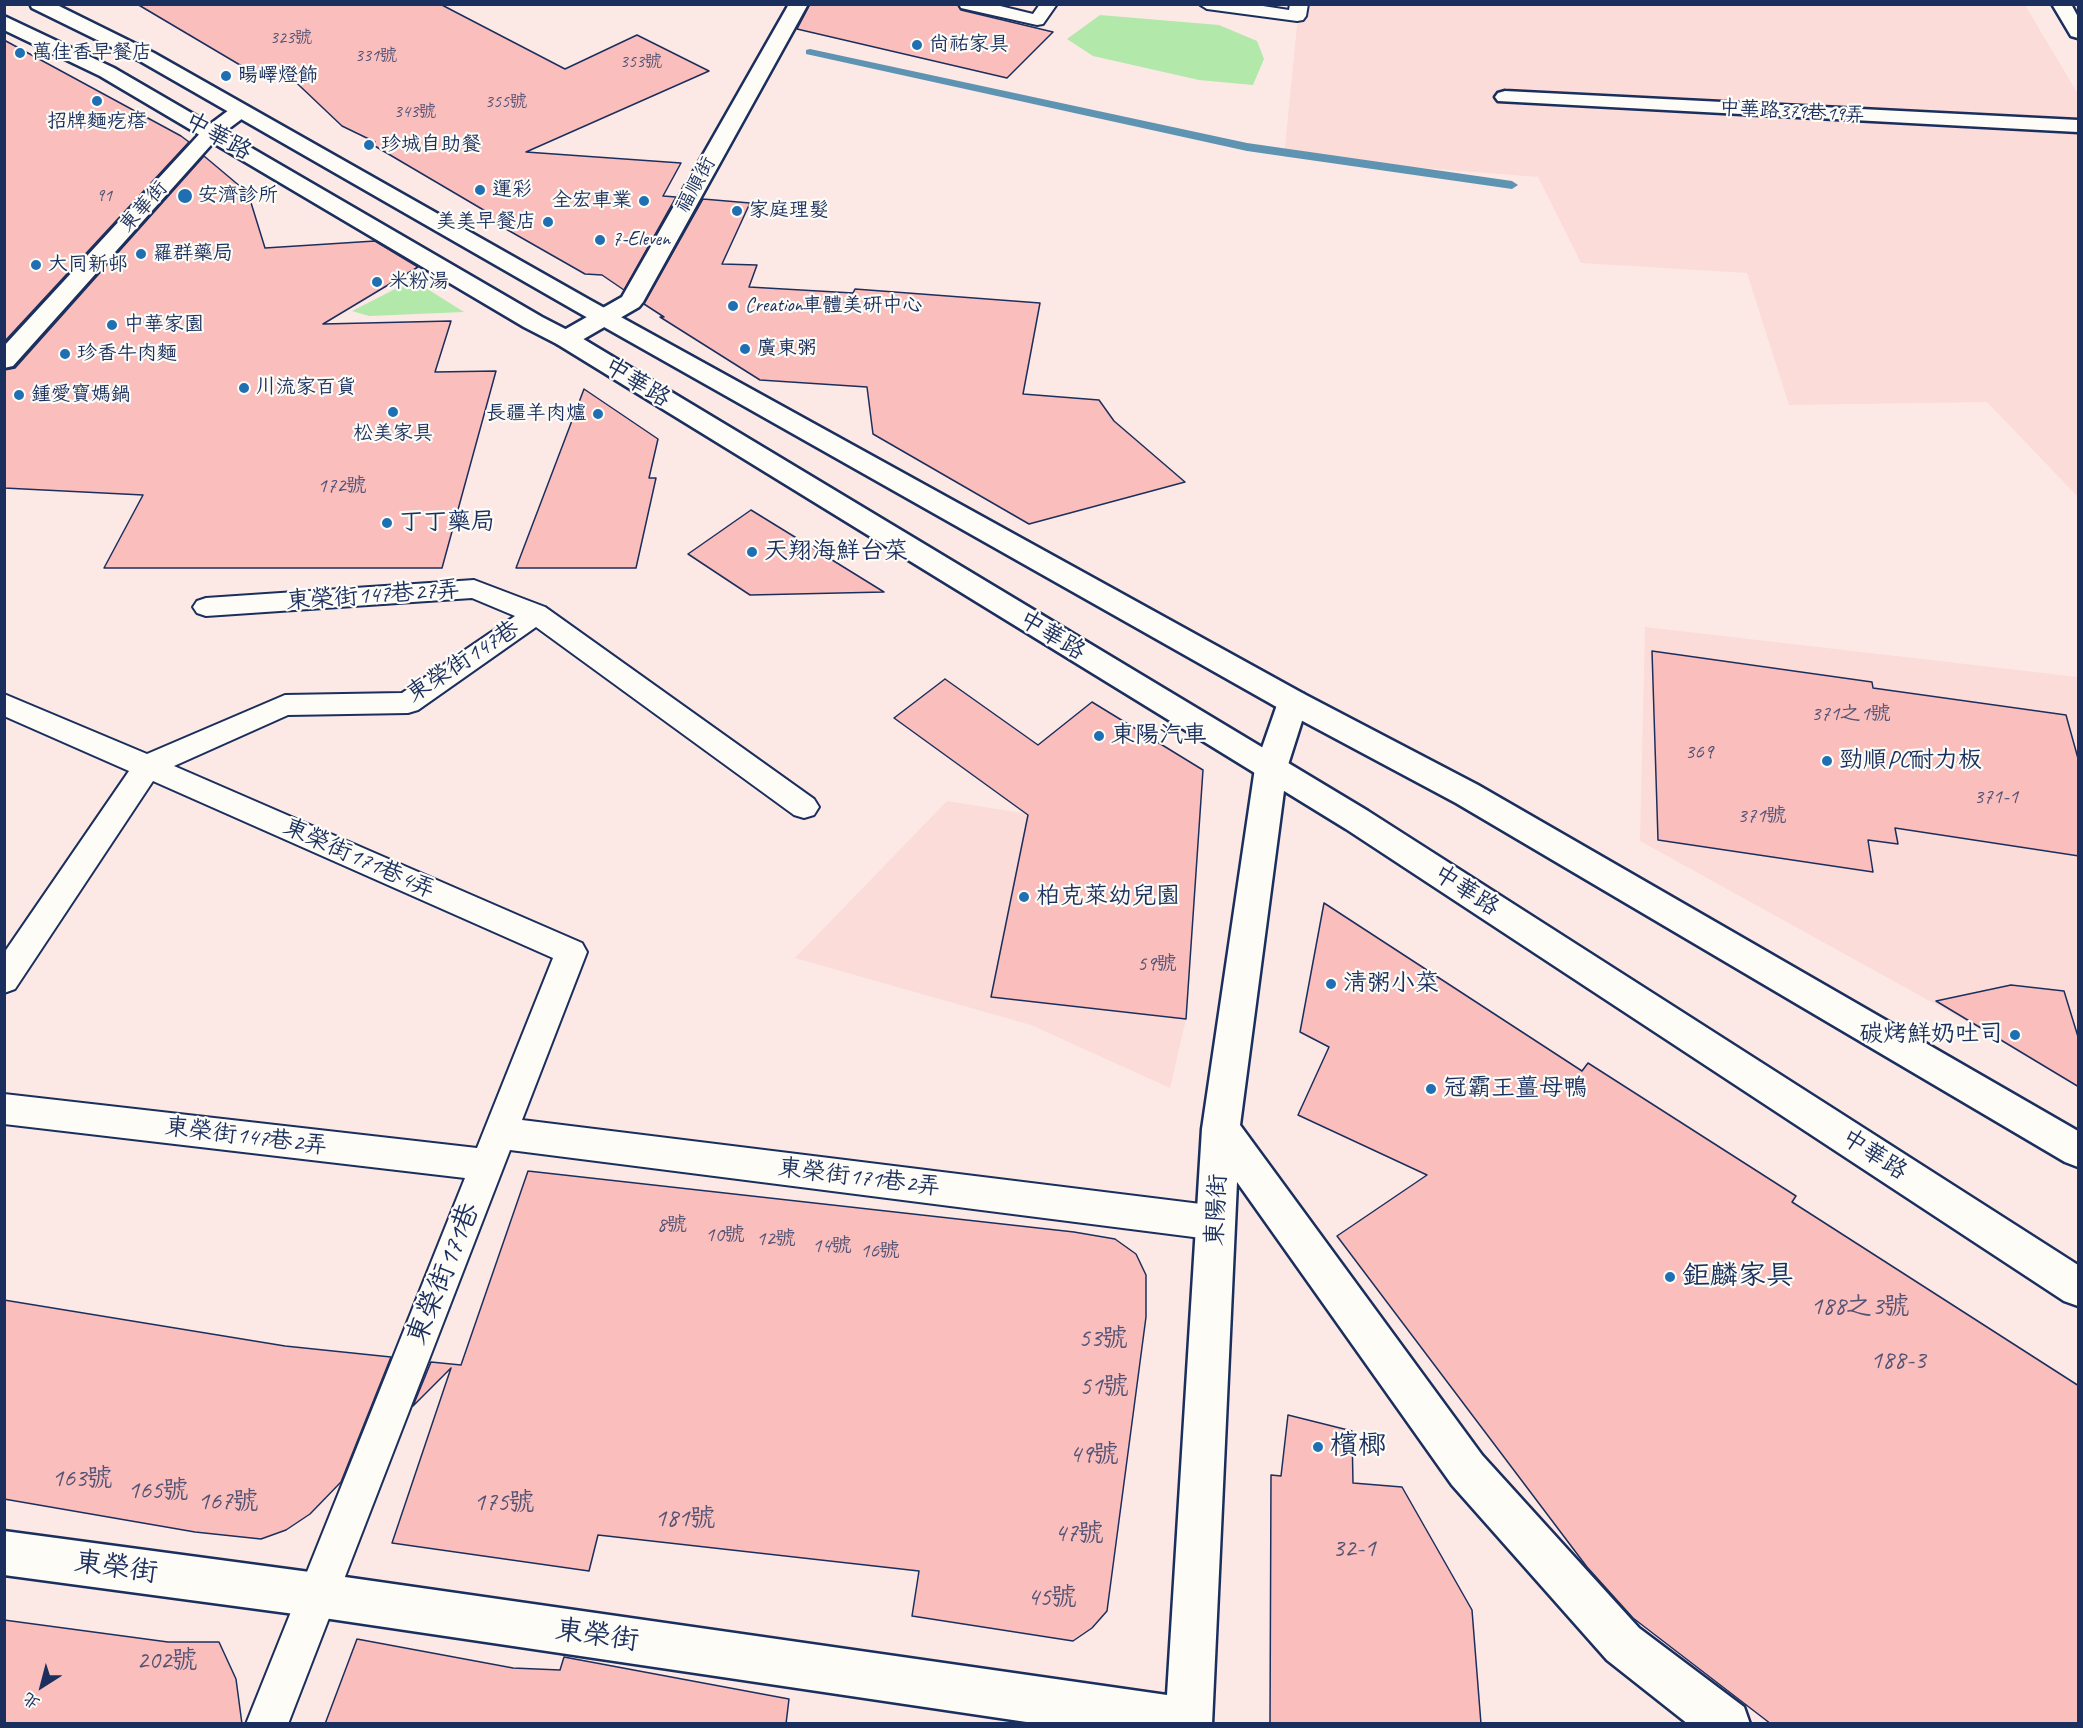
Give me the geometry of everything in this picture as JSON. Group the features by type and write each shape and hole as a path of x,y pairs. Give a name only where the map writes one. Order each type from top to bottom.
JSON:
{"street":[{"name":"中華路","path":"39,4 147,57 603,317 1293,702 1467,794 2079,1150"},
{"name":"福順街","path":"566,339 631,302 799,4"},
{"path":"2061,4 2079,32"},
{"name":"中華路","path":"4,22 107,72 180,116 213,132 533,322 566,339 1271,768 1387,840 2079,1287"},
{"name":"中華路379巷19弄","path":"1505,97 2079,126"},
{"name":"東華街","path":"4,361 213,132 240,111"},
{"name":"東陽街","path":"1189,1723 1221,1129 1271,768 1293,702"},
{"path":"1221,1129 1467,1470 1623,1644 1726,1724"},
{"name":"東榮街","path":"4,1553 317,1595 1189,1723"}],"lane":[{"path":"967,4 1037,20 1049,4"},
{"path":"1207,4 1297,16 1299,4"},
{"name":"東榮街147巷27弄","path":"206,607 474,589 536,614"},
{"name":"東榮街147巷","path":"147,766 285,705 408,704 536,614 804,807"},
{"name":"東榮街171巷4弄","path":"4,704 571,952"},
{"path":"4,980 147,766"},
{"name":"東榮街171巷","path":"267,1724 571,952"},
{"name":"東榮街147巷2弄","path":"4,1109 487,1165"},
{"name":"東榮街171巷2弄","path":"500,1133 1217,1223"}],"shaded area":[{"path":"1299,5 2025,5 2078,94 2078,497 1987,402 1789,405 1747,273 1581,263 1538,177 1284,157"},
{"path":"1645,627 2078,677 2078,1083 1640,841"},
{"name":"柏克萊幼兒園","path":"947,801 1199,836 1186,1019 1170,1088 1031,1025 795,958"}],"green space":[{"path":"1100,15 1219,25 1257,41 1264,59 1253,85 1199,80 1093,56 1067,39"},
{"path":"413,280 464,312 369,316 352,311"}],"building":[{"path":"137,4 440,4 565,69 637,35 709,71 526,152 681,163 663,196 676,197 624,290 602,275 585,274 485,217 487,212 368,142 375,142 342,126 283,70 262,78"},
{"path":"810,4 957,4 961,10 1053,32 1007,78 797,29"},
{"path":"4,40 189,142 4,342"},
{"path":"204,156 248,193 265,248 375,241 418,267 323,324 451,321 435,372 496,371 442,568 104,568 143,495 4,488 4,370 15,368"},
{"path":"703,199 750,203 722,264 757,265 749,287 853,293 855,289 1040,303 1023,394 1099,400 1114,421 1185,482 1029,524 873,434 867,387 760,380 660,317 664,317 644,304"},
{"path":"584,389 658,439 649,478 656,478 636,568 516,568"},
{"name":"天翔海鮮台菜","path":"751,510 884,592 750,595 688,554"},
{"path":"1652,651 1872,682 1873,688 2066,715 2079,762 2079,856 1895,828 1898,844 1868,840 1873,872 1658,840"},
{"path":"945,679 1038,745 1092,702 1203,770 1186,1019 991,997 1028,815 894,718"},
{"path":"1324,903 1582,1071 1588,1063 1796,1196 1792,1202 2079,1386 2079,1724 1771,1724 1633,1618 1587,1567 1337,1236 1427,1175 1298,1115 1329,1047 1300,1032"},
{"path":"2011,985 2064,991 2079,1040 2079,1087 1936,1001"},
{"path":"528,1171 1074,1232 1115,1239 1136,1254 1146,1275 1146,1317 1107,1611 1092,1628 1073,1641 912,1616 919,1571 598,1535 589,1571 392,1543 451,1368 413,1406 431,1362 461,1365"},
{"path":"4,1300 285,1346 391,1357 341,1482 310,1514 286,1530 261,1539 195,1532 4,1499"},
{"path":"1288,1415 1352,1431 1353,1483 1402,1487 1472,1610 1481,1724 1270,1724 1271,1475 1281,1476"},
{"path":"4,1620 168,1642 219,1642 236,1679 242,1724 4,1724"},
{"path":"357,1639 513,1668 560,1670 564,1657 789,1699 786,1724 325,1724"}],"waterway":[{"path":"810,52 1247,147 1512,185"}],"place":[{"name":"尚祐家具","path":"917,45"},
{"name":"萬佳香早餐店","path":"20,53"},
{"name":"暘嶧燈飾","path":"226,76"},
{"name":"招牌麵疙瘩","path":"97,101"},
{"name":"珍城自助餐","path":"369,145"},
{"name":"運彩","path":"480,190"},
{"name":"安濟診所","path":"185,196"},
{"name":"全宏車業","path":"644,201"},
{"name":"家庭理髮","path":"737,211"},
{"name":"美美早餐店","path":"548,222"},
{"name":"7-Eleven","path":"600,240"},
{"name":"羅群藥局","path":"141,254"},
{"name":"大同新邨","path":"36,265"},
{"name":"米粉湯","path":"377,282"},
{"name":"Creation車體美研中心","path":"733,306"},
{"name":"中華家園","path":"112,325"},
{"name":"廣東粥","path":"745,349"},
{"name":"珍香牛肉麵","path":"65,354"},
{"name":"川流家百貨","path":"244,388"},
{"name":"鍾愛寶媽鍋","path":"19,395"},
{"name":"松美家具","path":"393,412"},
{"name":"長疆羊肉爐","path":"598,414"},
{"name":"丁丁藥局","path":"387,523"},
{"name":"天翔海鮮台菜","path":"752,552"},
{"name":"東陽汽車","path":"1099,736"},
{"name":"勁順PC耐力板","path":"1827,761"},
{"name":"柏克萊幼兒園","path":"1024,897"},
{"name":"清粥小菜","path":"1331,984"},
{"name":"碳烤鮮奶吐司","path":"2015,1035"},
{"name":"冠霸王薑母鴨","path":"1431,1089"},
{"name":"鉅麟家具","path":"1670,1277"},
{"name":"檳榔","path":"1318,1447"}]}
